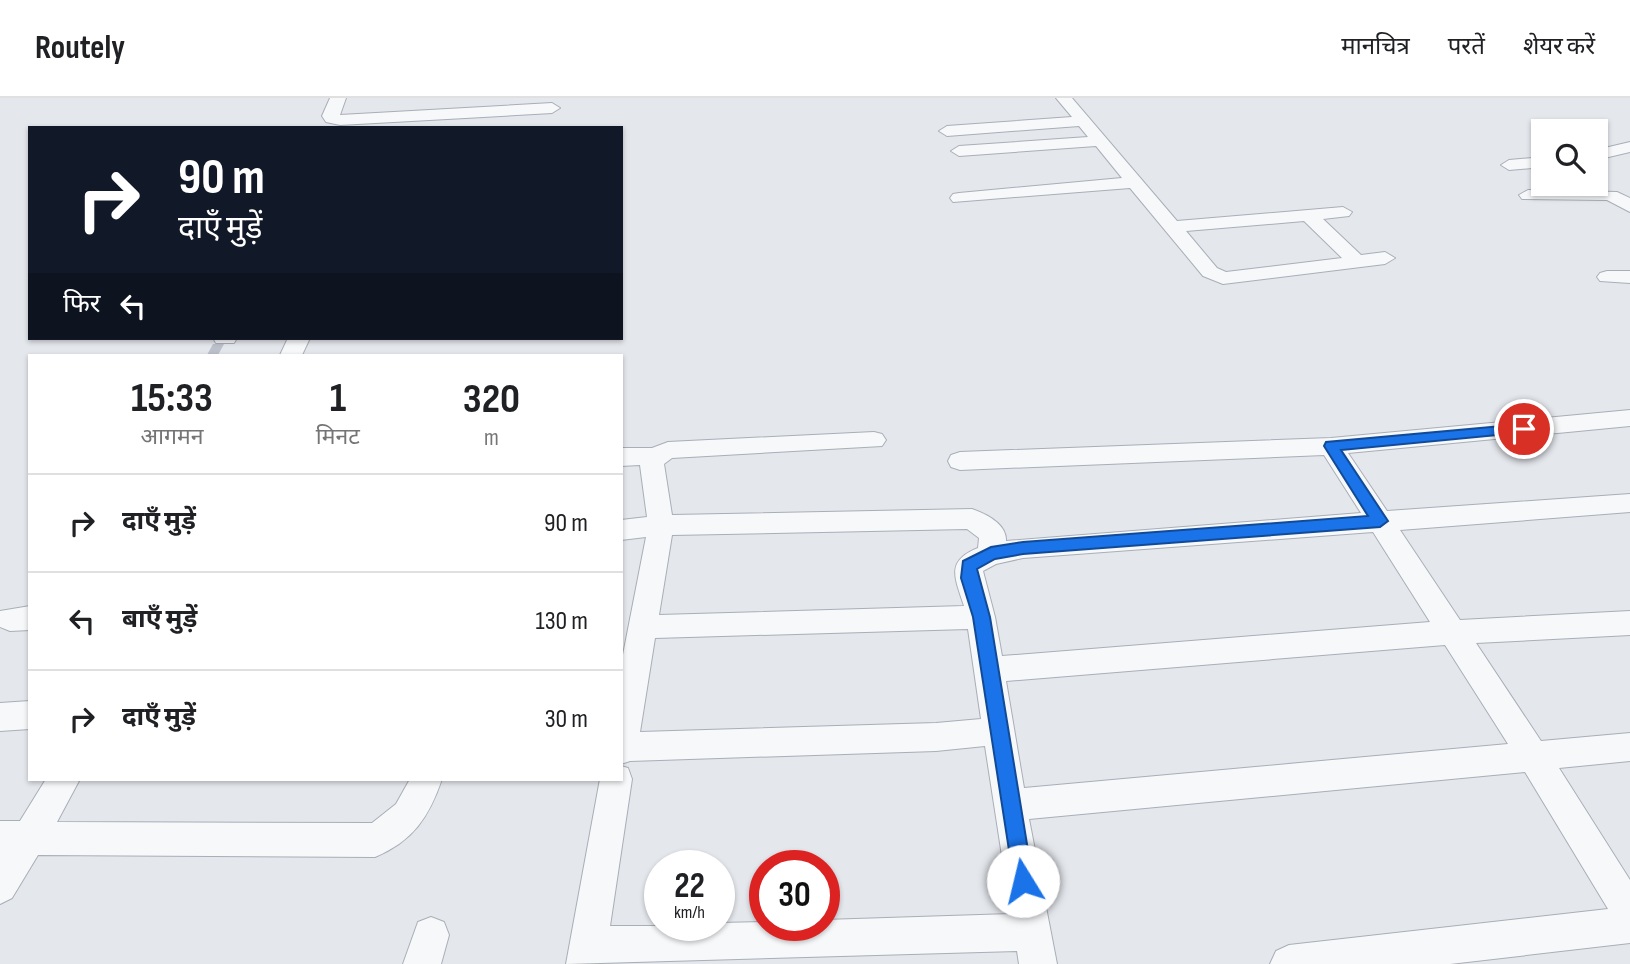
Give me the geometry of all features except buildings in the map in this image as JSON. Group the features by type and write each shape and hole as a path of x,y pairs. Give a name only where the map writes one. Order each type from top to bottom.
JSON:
{"street":[{"path":"338,98 330,116 332,119 392,117 552,103 551,126"},
{"path":"392,117 399,98"},
{"path":"1064,98 1210,272 1223,278 1385,258"},
{"path":"947,131 1086,121"},
{"path":"959,151 1101,141"},
{"path":"1608,152 1630,147"},
{"path":"1509,165 1531,163"},
{"path":"960,198 1133,181"},
{"path":"1528,195 1607,195 1617,197 1630,207"},
{"path":"1172,227 1343,212"},
{"path":"1308,215 1357,262"},
{"path":"1607,277 1630,277"},
{"path":"960,461 1331,446 1630,418"},
{"path":"623,457 655,456 668,450 681,449 874,440"},
{"path":"1331,446 1532,754 1630,914"},
{"path":"623,733 636,632 660,526 652,464 655,456"},
{"path":"616,781 586,955 1035,948 981,617 969,578 969,566 991,554 1023,548 1630,503"},
{"path":"623,530 660,526 972,519 993,534 991,554"},
{"path":"636,632 981,617"},
{"path":"989,670 1452,632 1630,623"},
{"path":"0,717 28,715"},
{"path":"623,749 936,737 999,731"},
{"path":"1010,805 1532,754 1630,747"},
{"path":"0,886 15,838 62,781"},
{"path":"15,838 374,840 392,832 415,809 425,781"},
{"path":"1289,964 1630,925"}],"route":[{"path":"1023,881 981,617 969,578 969,566 977,559 991,554 1023,548 1380,521 1331,446 1524,429"}]}
